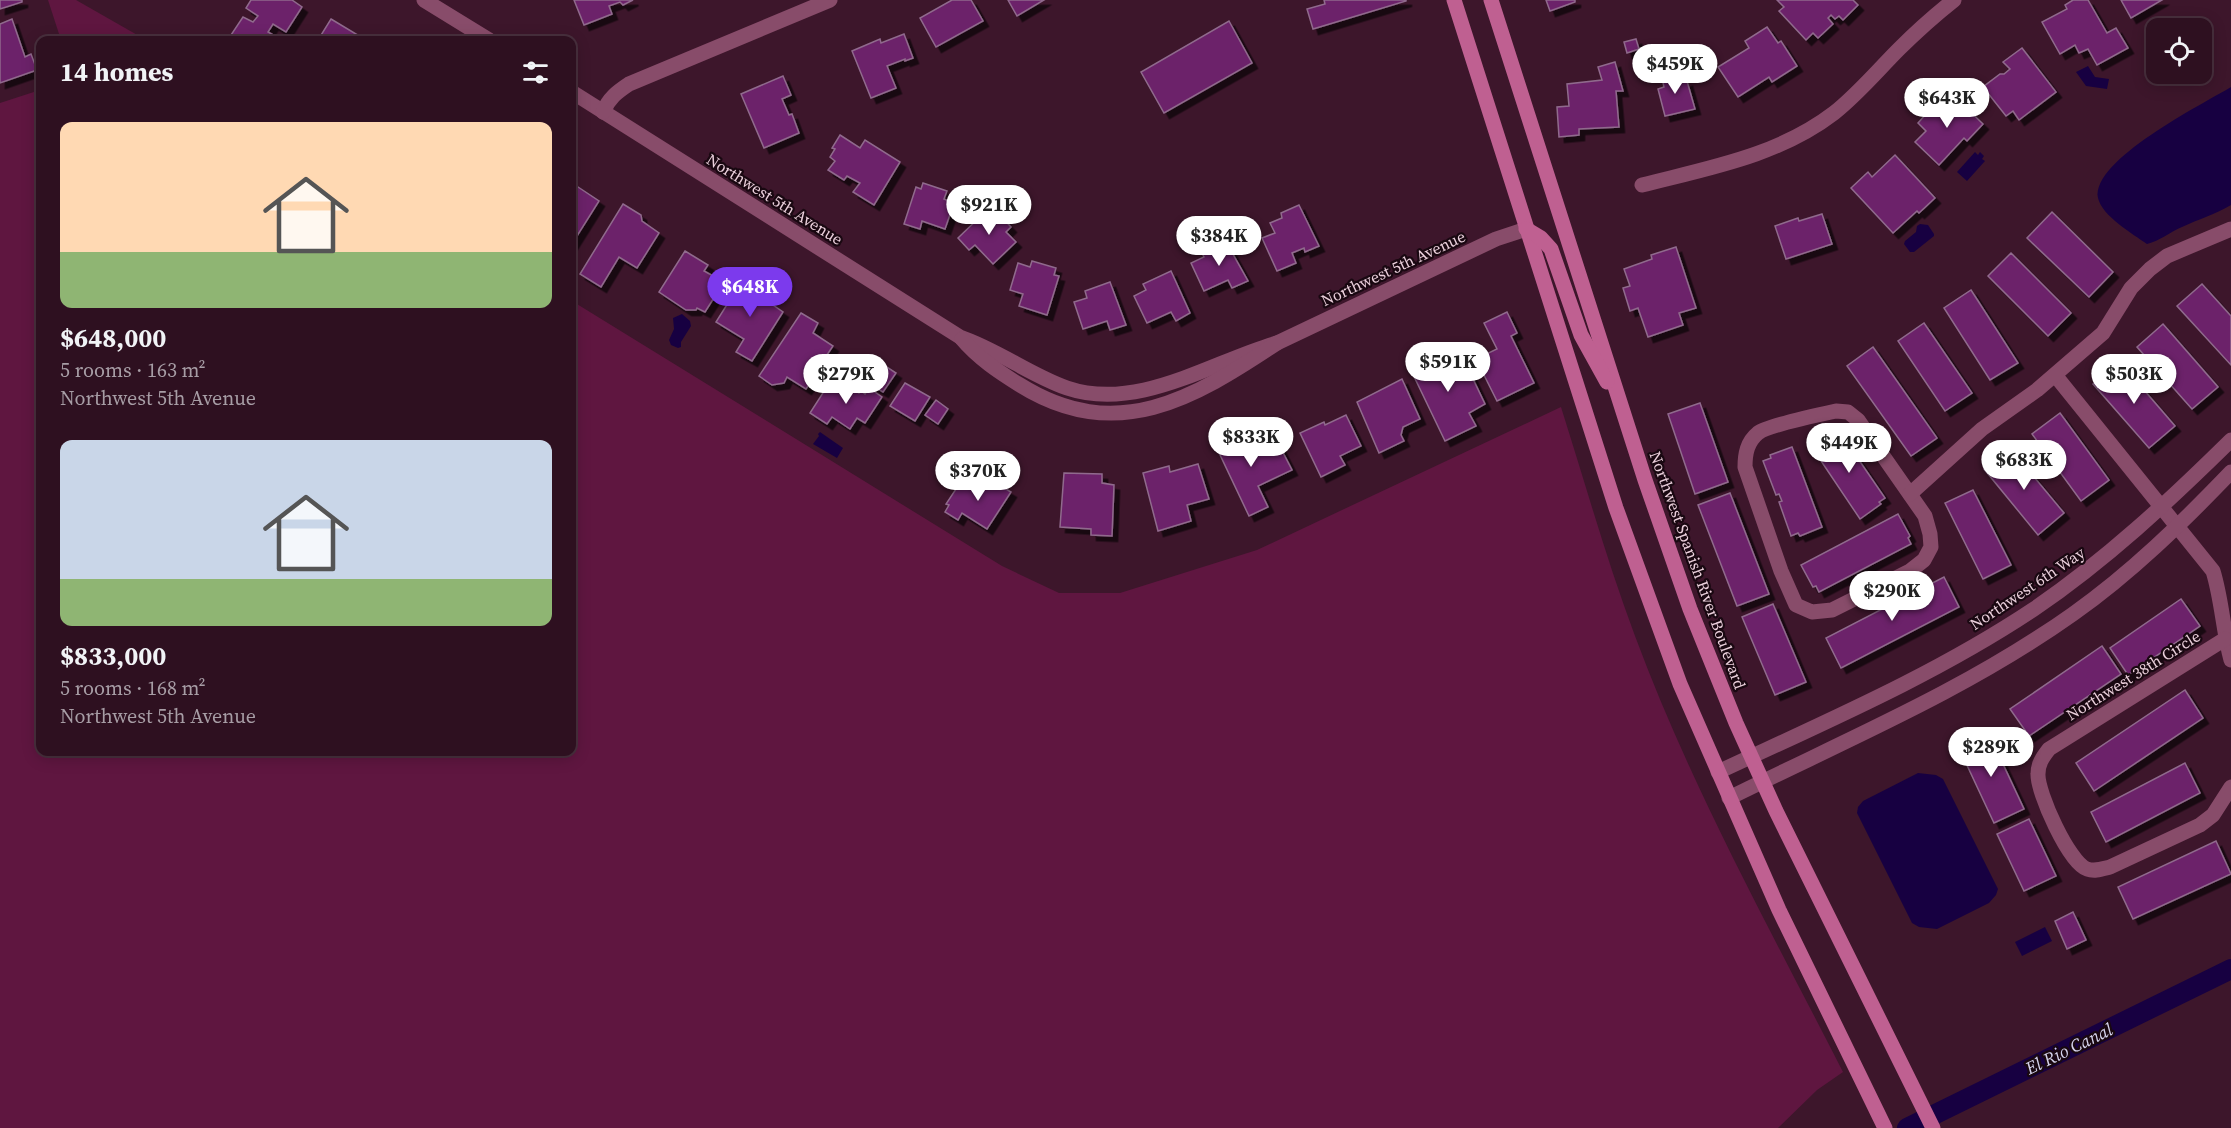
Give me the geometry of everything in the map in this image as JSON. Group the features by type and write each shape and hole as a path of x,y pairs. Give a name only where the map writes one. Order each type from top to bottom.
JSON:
{"main road":[{"path":"1454,0 1637,570 1680,684 1798,952 1885,1128"},
{"name":"Northwest Spanish River Boulevard","path":"1491,0 1623,411 1690,609 1751,757 1933,1128"},
{"path":"1526,229 1541,238 1551,249 1581,334 1623,411"}],"street":[{"path":"424,0 482,36"},
{"path":"603,112 616,92 629,84 830,0"},
{"path":"1642,185 1740,160 1804,133 1833,114 1860,91 1928,21 1954,0"},
{"name":"Northwest 5th Avenue","path":"576,95 960,337 982,344 1045,379 1069,389 1109,395 1155,389 1246,352 1277,343 1496,239 1526,229"},
{"path":"1910,494 1988,424 2037,390 2103,333 2131,288 2150,269 2167,256 2231,229"},
{"name":"Northwest 38th Circle","path":"2055,375 2163,506 2213,571 2231,660"},
{"path":"1848,412 1858,420 1910,494 1925,516 1930,534 1930,547 1924,560 1910,571 1832,610 1812,612 1796,605 1781,571 1745,467 1745,454 1749,442 1759,432 1827,413 1848,412"},
{"name":"Northwest 6th Way","path":"1718,772 1896,688 2003,629 2066,587 2163,506 2231,440"},
{"path":"1729,798 1908,712 2003,660 2081,608 2113,583 2179,526 2231,472"},
{"name":"Northwest 38th Circle","path":"2225,639 2049,749 2040,760 2038,772 2039,786 2069,851 2077,863 2086,869 2097,871 2200,825 2213,815 2231,787"}],"shaded area":[{"path":"48,0 76,0 139,36 60,36"},
{"path":"2088,66 2095,77 2109,79 2107,89 2086,86 2076,72"},
{"path":"2231,87 2231,205 2147,244 2105,211 2098,198 2101,183 2112,167 2151,135"},
{"path":"36,91 36,756 576,756 576,303 1002,566 1059,593 1120,593 1257,550 1561,407 1615,579 1657,692 1706,803 1843,1072 1817,1090 1778,1128 0,1128 0,103"},
{"path":"1975,152 1978,155 1980,152 1985,161 1967,181 1957,172"},
{"path":"1920,224 1928,225 1934,236 1914,252 1910,252 1904,244 1905,241 1916,232"},
{"path":"682,314 690,321 691,326 681,342 681,347 678,348 671,345 669,340 674,329 673,318"},
{"path":"820,432 843,448 837,458 813,444"},
{"path":"1918,773 1936,775 1943,779 1998,889 1989,903 1937,929 1919,927 1912,923 1857,813 1863,801"},
{"path":"2045,927 2052,941 2022,956 2015,942"}],"building":[{"path":"0,0 22,0 22,2 0,9"},
{"path":"251,0 292,0 302,7 286,32 273,24 268,32 275,36 230,36 243,17 253,22 258,16 246,8"},
{"path":"574,0 633,0 623,5 620,2 609,6 612,14 584,25"},
{"path":"952,0 971,0 983,21 936,47 920,18"},
{"path":"1008,0 1044,0 1017,16"},
{"path":"1324,0 1406,1 1313,29 1307,9 1325,4"},
{"path":"1546,0 1575,0 1575,2 1550,11"},
{"path":"1777,0 1853,0 1858,5 1843,20 1839,16 1835,19 1831,15 1828,18 1833,24 1818,38 1813,33 1806,40 1779,11 1784,7"},
{"path":"2073,0 2088,0 2107,33 2116,28 2128,48 2097,65 2088,49 2079,53 2075,45 2060,54 2042,22 2067,9 2065,5"},
{"path":"2121,0 2162,0 2131,18"},
{"path":"12,19 25,57 31,54 36,70 0,83 0,24"},
{"path":"331,19 359,36 320,36"},
{"path":"1229,21 1252,63 1164,113 1141,72"},
{"path":"1767,27 1778,43 1781,41 1797,66 1772,82 1769,77 1738,97 1718,67 1749,48 1745,41"},
{"path":"904,34 913,58 887,66 896,88 871,98 852,51 880,39 881,43"},
{"path":"1636,39 1639,49 1627,53 1624,42"},
{"path":"2022,48 2056,92 2019,120 2013,111 2006,116 1983,87 2010,69 2003,62"},
{"path":"1615,62 1623,91 1616,91 1619,127 1579,129 1579,135 1559,137 1557,107 1569,106 1567,84 1602,80 1598,67"},
{"path":"1674,71 1678,84 1687,81 1695,109 1665,116 1658,89 1664,87 1661,74"},
{"path":"783,76 791,95 782,99 789,115 792,114 799,133 764,148 741,94"},
{"path":"1952,94 1983,124 1967,141 1964,138 1939,165 1915,142 1926,131 1918,123 1935,104 1939,107"},
{"path":"840,135 860,148 865,140 900,162 874,205 853,192 860,183 847,176 844,180 828,170 835,161 830,157 835,149 832,148"},
{"path":"1895,155 1935,198 1893,233 1851,188 1868,172 1872,177"},
{"path":"923,183 947,191 944,199 954,203 945,229 922,221 920,229 904,224 916,187 921,189"},
{"path":"576,186 599,201 576,238"},
{"path":"623,204 641,215 642,221 659,233 637,268 619,257 601,287 580,274"},
{"path":"1299,205 1319,246 1305,252 1304,248 1292,253 1296,263 1277,271 1262,238 1275,233 1270,223 1282,218 1281,213"},
{"path":"994,209 1011,227 1006,232 1016,242 993,264 975,245 969,250 958,238 986,211 989,214"},
{"path":"2052,212 2113,272 2089,297 2027,238"},
{"path":"1822,214 1832,244 1786,259 1775,226 1798,218 1799,221"},
{"path":"1225,240 1248,281 1232,288 1228,280 1204,291 1191,263 1204,257 1201,251"},
{"path":"1676,247 1696,308 1679,313 1683,325 1648,337 1638,308 1630,311 1623,288 1630,286 1624,269 1652,259 1651,255"},
{"path":"685,251 708,265 704,271 724,282 705,312 697,308 686,310 659,292"},
{"path":"2011,253 2071,313 2048,336 1988,276"},
{"path":"1032,261 1056,268 1054,275 1059,276 1047,315 1019,306 1023,294 1010,290 1018,263 1030,267"},
{"path":"1171,271 1190,313 1176,321 1171,312 1147,323 1134,296 1146,290 1143,284"},
{"path":"745,276 764,289 760,296 783,312 752,361 736,352 744,339 716,322"},
{"path":"1110,282 1126,325 1110,330 1107,321 1083,329 1074,302 1087,298 1085,291"},
{"path":"2202,284 2231,316 2231,365 2177,306"},
{"path":"1971,290 2018,363 1990,380 1944,308"},
{"path":"1507,312 1517,333 1511,336 1534,383 1497,401 1476,359 1497,349 1484,323"},
{"path":"801,313 818,323 813,333 833,346 806,389 787,377 784,383 772,385 759,376"},
{"path":"1924,323 1972,393 1945,411 1898,341"},
{"path":"2163,324 2218,387 2192,409 2137,347"},
{"path":"1873,347 1937,438 1911,456 1847,366"},
{"path":"1448,354 1452,361 1462,356 1485,404 1469,413 1476,426 1445,441 1409,366 1430,355 1433,360"},
{"path":"876,360 896,373 883,392 863,380"},
{"path":"2119,361 2175,426 2149,448 2093,384"},
{"path":"1402,379 1420,419 1403,427 1401,435 1404,441 1379,453 1357,402"},
{"path":"843,383 859,393 861,391 865,394 869,388 882,397 865,423 857,418 850,429 832,417 827,424 810,413 828,385 837,391"},
{"path":"905,383 930,397 915,421 890,406"},
{"path":"936,400 948,409 938,424 925,415"},
{"path":"1700,403 1728,482 1695,494 1668,414"},
{"path":"2060,413 2109,480 2081,501 2032,434"},
{"path":"1346,415 1361,446 1340,456 1345,465 1321,477 1300,433"},
{"path":"1233,430 1243,450 1262,439 1266,447 1277,441 1292,470 1258,486 1268,507 1249,516 1213,440"},
{"path":"1839,431 1885,498 1879,502 1881,504 1860,519 1811,446 1833,432 1834,434"},
{"path":"1792,447 1822,527 1800,536 1798,533 1791,536 1779,502 1782,501 1779,494 1776,495 1763,461 1771,458 1770,455"},
{"path":"2010,448 2064,513 2038,535 1984,469"},
{"path":"1198,464 1209,499 1187,505 1191,521 1158,531 1143,473 1169,466 1170,472"},
{"path":"1064,473 1102,474 1102,483 1114,485 1112,536 1091,535 1091,529 1060,527"},
{"path":"985,479 1011,492 987,529 962,513 958,520 945,512 949,505 946,504 960,483 968,482 979,489"},
{"path":"1973,490 2011,565 1983,579 1945,503"},
{"path":"1730,493 1769,594 1737,606 1698,505"},
{"path":"1898,514 1910,536 1908,538 1911,544 1819,592 1816,586 1813,587 1801,565"},
{"path":"1944,577 1959,607 1841,668 1826,638"},
{"path":"2181,599 2200,626 2128,675 2110,648"},
{"path":"1773,604 1806,682 1775,695 1742,617"},
{"path":"2102,646 2121,674 2029,736 2010,709"},
{"path":"2185,690 2203,718 2094,791 2076,763"},
{"path":"1988,732 2024,809 1994,823 1958,746"},
{"path":"2185,763 2200,793 2106,842 2091,812"},
{"path":"2029,819 2056,876 2024,891 1997,834"},
{"path":"2216,841 2231,874 2133,919 2118,887"},
{"path":"2073,912 2086,940 2067,949 2055,921"}],"waterway":[{"name":"El Rio Canal","path":"1907,1128 2231,969"}]}
